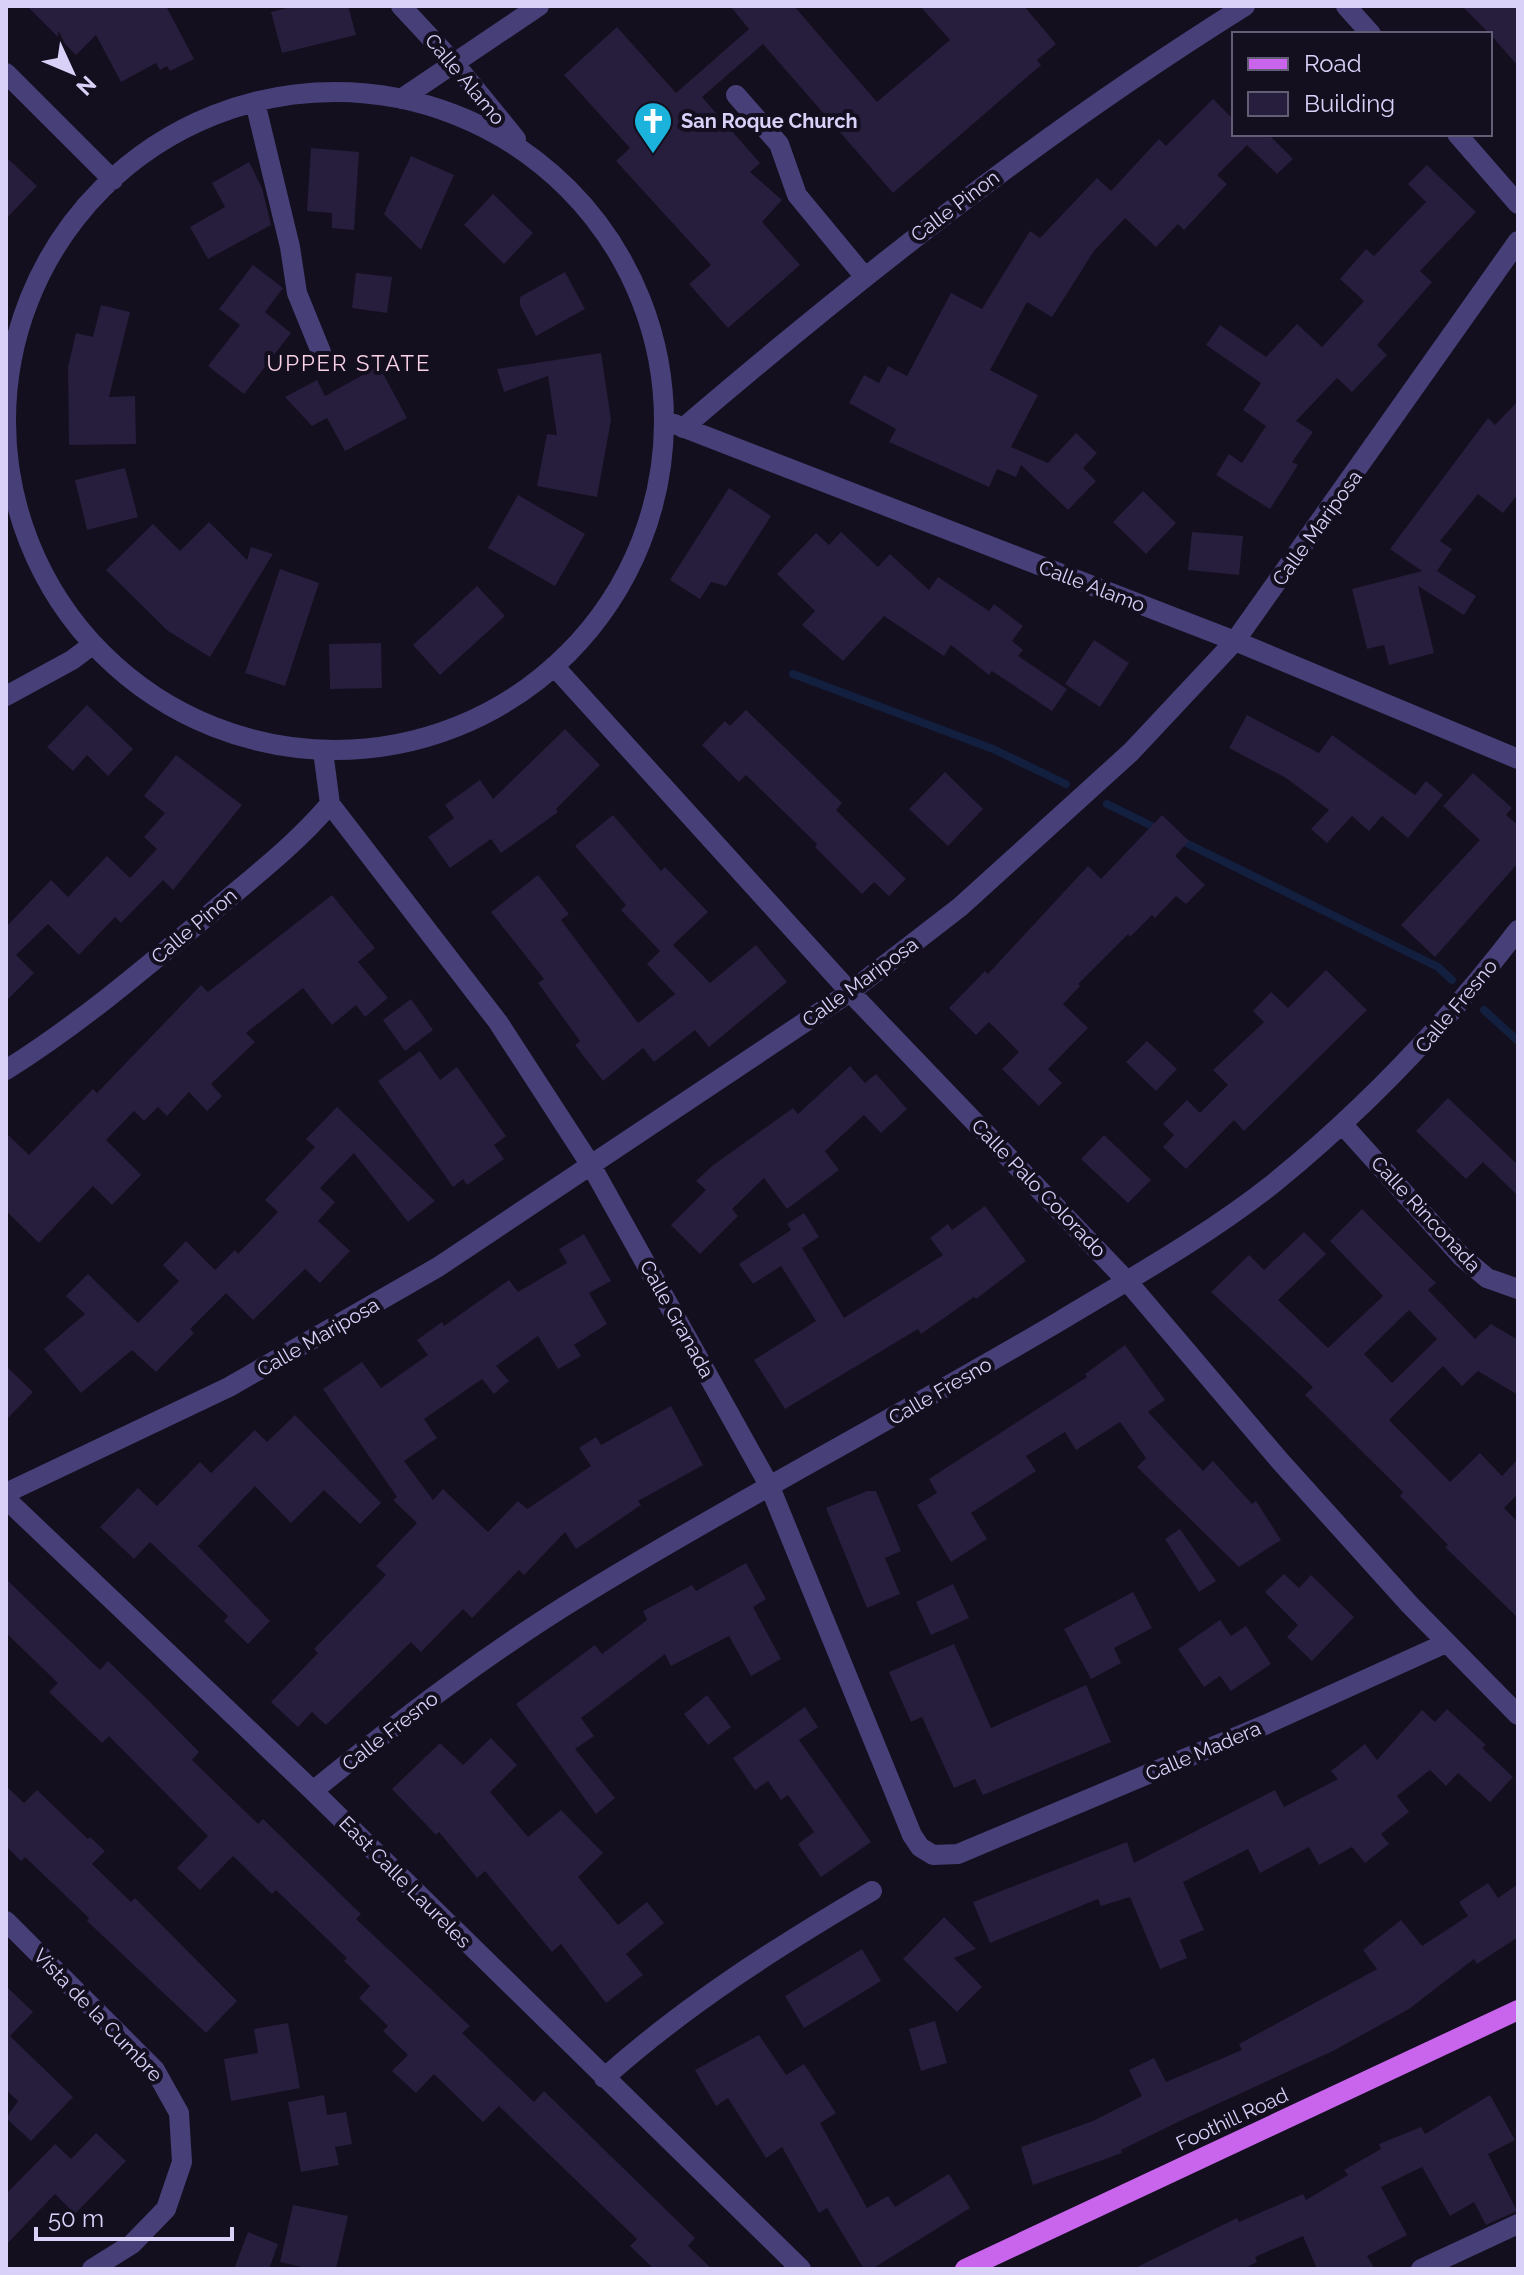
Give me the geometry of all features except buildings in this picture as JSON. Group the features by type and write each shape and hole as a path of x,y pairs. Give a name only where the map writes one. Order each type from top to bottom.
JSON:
{"main road":[{"name":"Foothill Road","path":"965,2269 1518,2010"}],"street":[{"name":"Calle Alamo","path":"401,6 455,64 528,153"},
{"path":"401,99 539,6"},
{"name":"Calle Pinon","path":"674,424 1062,127 1245,6"},
{"path":"1346,6 1369,32"},
{"path":"6,73 113,180"},
{"path":"336,92 401,99 456,114 528,153 562,182 592,214 617,250 653,332 674,424 655,498 627,573 598,617 554,666 485,714 446,731 406,743 323,751 259,742 197,721 141,688 92,645 69,616 32,551 11,479 6,441 12,358 38,280 83,210 113,180 179,132 255,102 336,92"},
{"path":"736,95 779,144 797,195 864,276"},
{"path":"255,102 290,247 297,293 321,352"},
{"path":"1459,136 1518,204"},
{"name":"Calle Mariposa","path":"6,1496 229,1387 333,1330 477,1243 850,992 960,907 1064,816 1131,752 1235,641 1518,241"},
{"name":"Calle Alamo","path":"674,424 1235,641 1518,759"},
{"path":"6,696 72,660 92,645"},
{"name":"Calle Palo Colorado","path":"554,666 850,992 1127,1281 1280,1461 1446,1643 1518,1715"},
{"path":"323,751 330,804"},
{"name":"Calle Pinon","path":"6,1070 38,1050 182,937 307,831 330,804"},
{"name":"Calle Granada","path":"330,804 498,1022 592,1167 770,1487 912,1835 920,1847 933,1855 958,1854"},
{"name":"Calle Fresno","path":"313,1791 394,1725 498,1650 582,1595 932,1397 1198,1239 1272,1184 1343,1125 1419,1050 1518,930"},
{"name":"Calle Rinconada","path":"1343,1125 1462,1257 1487,1278 1518,1289"},
{"name":"East Calle Laureles","path":"6,1496 313,1791 801,2269"},
{"name":"Calle Madera","path":"958,1854 1267,1724 1446,1643"},
{"path":"604,2078 658,2029 720,1984 872,1891"},
{"name":"Vista de la Cumbre","path":"6,1921 155,2070 179,2113 182,2162 166,2209 132,2244 92,2269"},
{"path":"1421,2269 1518,2224"}],"waterway":[{"path":"793,674 993,749 1066,784"},
{"path":"1107,804 1160,830"},
{"path":"1180,840 1438,967 1452,980"},
{"path":"1484,1010 1518,1041"}],"place":[{"name":"San Roque Church","path":"653,155"}],"district":[{"name":"UPPER STATE","path":"349,363"}]}
